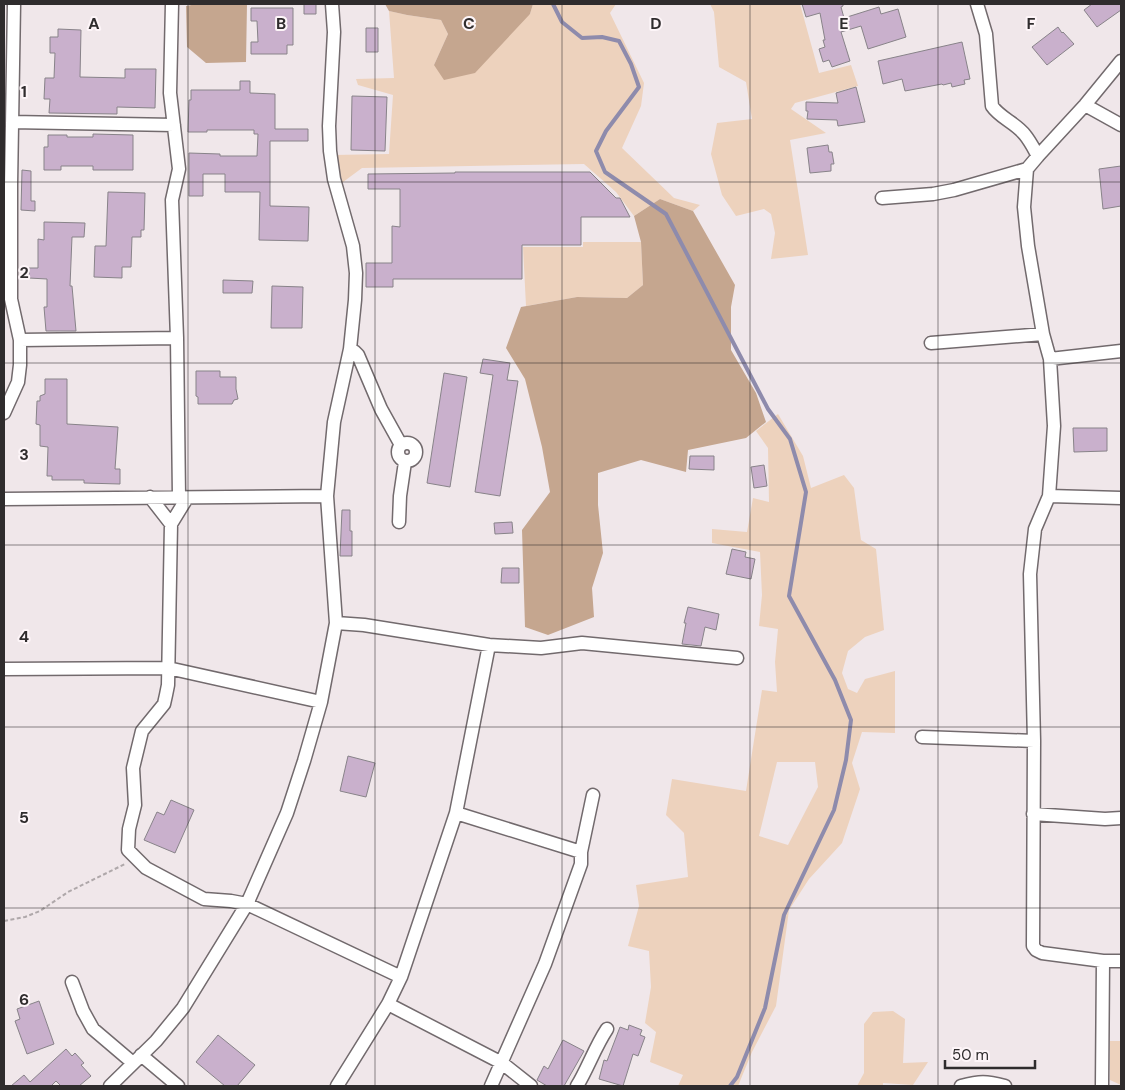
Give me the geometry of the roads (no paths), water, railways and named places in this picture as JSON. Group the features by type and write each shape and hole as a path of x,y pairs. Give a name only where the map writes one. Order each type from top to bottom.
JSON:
{"street":[{"path":"4,413 18,382 20,365 20,340 7,298 7,185 12,122 14,4"},
{"path":"172,4 170,92 179,169 172,200 183,498 171,524 166,695 164,704 142,731 133,768 135,805 128,828 128,850 146,868 204,899 247,904 401,978"},
{"path":"110,1086 156,1040 183,1008 247,904 287,813 321,702 336,623 327,496 334,422 350,349 356,273 353,246 334,179 330,151 329,126 334,32 332,4"},
{"path":"977,4 986,34 992,106 996,112 1025,134 1038,156"},
{"path":"882,198 933,194 954,190 1027,169 1085,105 1121,61"},
{"path":"1085,105 1121,126"},
{"path":"12,122 174,125"},
{"path":"1027,169 1024,207 1028,246 1043,334 1050,358 1054,426 1048,496 1035,529 1030,574 1034,741 1033,946 1042,953 1121,961"},
{"path":"931,343 1043,334"},
{"path":"20,340 177,338"},
{"path":"350,349 358,355 381,409 401,445 398,449 398,457 405,462 400,496 399,522"},
{"path":"1050,358 1121,351"},
{"path":"4,499 327,496"},
{"path":"1048,496 1121,498"},
{"path":"150,497 171,524"},
{"path":"336,623 364,625 489,644 541,648 582,643 738,658"},
{"path":"337,1086 388,1004 401,978 456,813 489,644"},
{"path":"4,669 168,668 321,702"},
{"path":"922,737 1034,741"},
{"path":"491,1086 546,964 581,864 581,852 593,794"},
{"path":"456,813 581,852"},
{"path":"1033,814 1105,819 1121,818"},
{"path":"1102,1086 1103,960"},
{"path":"72,982 83,1011 93,1029 178,1086"},
{"path":"388,1004 502,1063 531,1086"},
{"path":"577,1086 600,1039 607,1029"},
{"path":"961,1086 980,1082 991,1082 1005,1086"}],"waterway":[{"path":"553,4 562,22 582,38 602,37 619,41 631,64 639,87 606,131 596,151 605,172 666,214 768,409 790,439 806,492 789,596 835,680 851,720 846,760 834,810 784,915 765,1008 737,1077 730,1086"}]}
